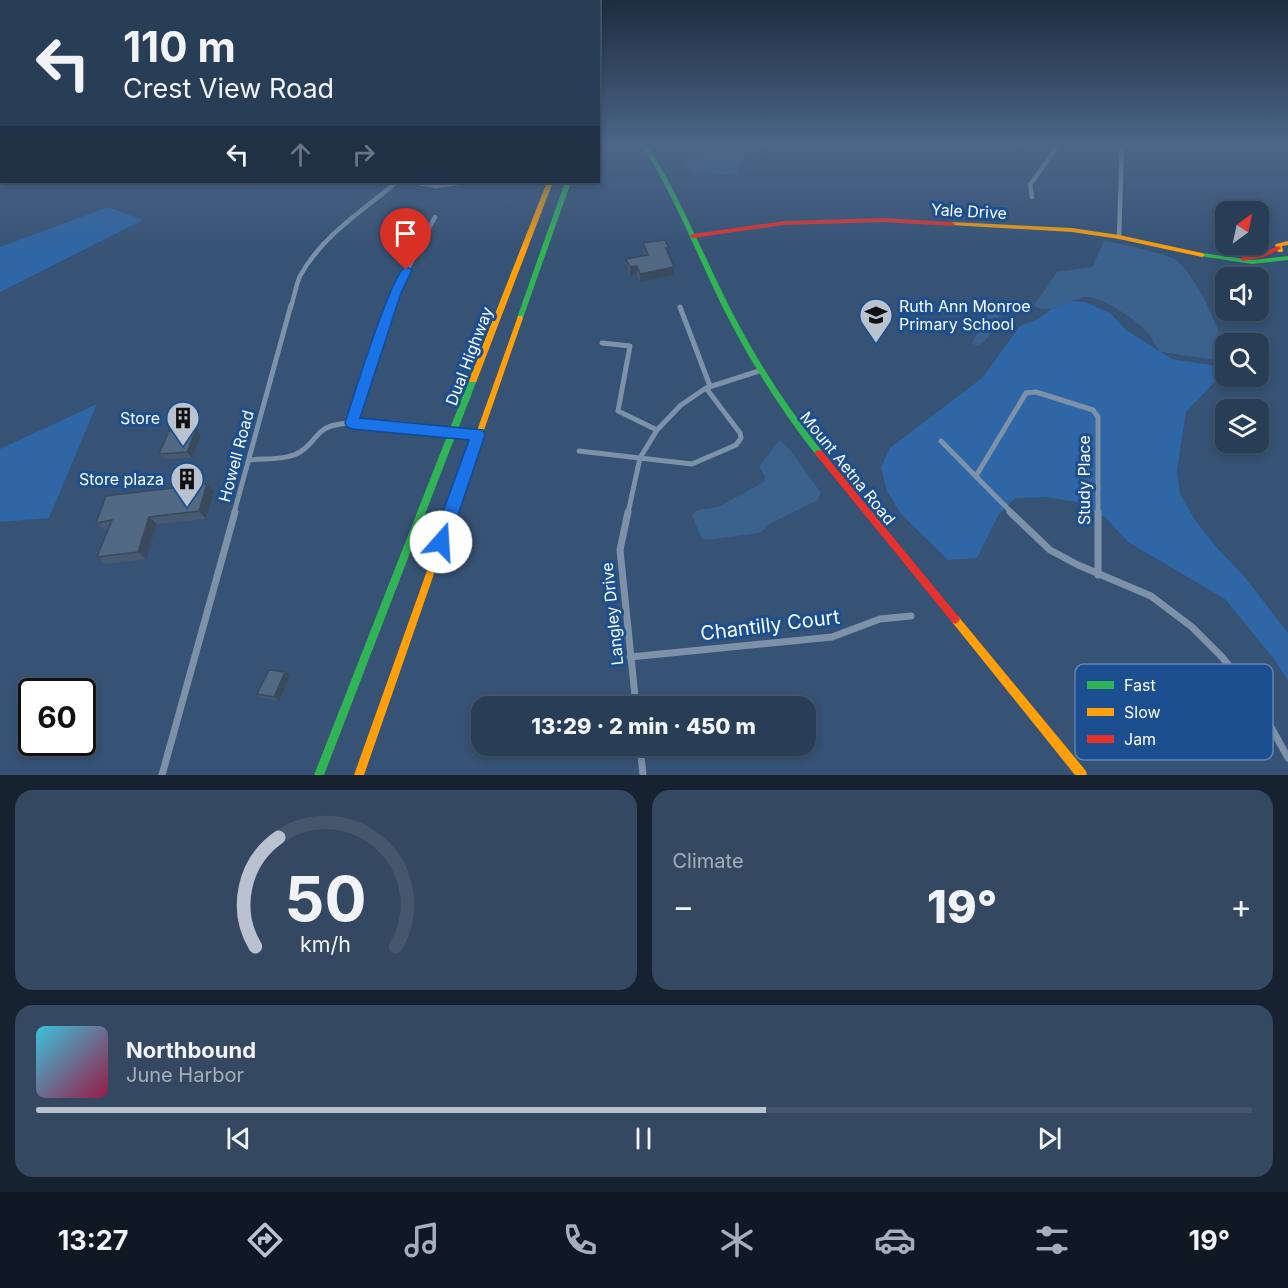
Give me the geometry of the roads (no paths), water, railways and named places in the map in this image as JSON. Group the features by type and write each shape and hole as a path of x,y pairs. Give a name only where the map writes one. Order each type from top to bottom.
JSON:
{"street":[{"name":"Mount Aetna Road","path":"668,180 759,371 797,426 1082,775"},
{"path":"1032,197 1030,185 1033,180"},
{"path":"1119,237 1121,180"},
{"name":"Howell Road","path":"162,775 294,295 305,268 328,240 396,183"},
{"path":"419,183 436,186 458,183"},
{"name":"Dual Highway","path":"319,775 550,183"},
{"name":"Dual Highway","path":"359,775 568,183"},
{"path":"352,423 395,293 435,217"},
{"name":"Yale Drive","path":"693,236 783,223 854,220 1051,228 1119,237 1191,254 1252,262 1288,259"},
{"name":"Yale Drive","path":"1241,259 1262,256 1278,249 1280,244 1288,243"},
{"path":"1278,249 1288,259"},
{"path":"579,451 692,464 740,442 740,433 708,387 680,307"},
{"path":"602,343 630,346 618,411 657,430"},
{"name":"Langley Drive","path":"635,696 620,549 640,458 657,430 681,405 708,387 759,371"},
{"name":"Study Place","path":"975,476 1026,393 1036,392 1094,410 1098,417 1098,575"},
{"path":"249,460 297,453 305,449 324,429 352,423 478,435"},
{"path":"941,441 1048,549 1074,565 1150,595 1184,619 1226,664"},
{"name":"Chantilly Court","path":"630,657 832,637 849,634 890,616 911,616"},
{"path":"1273,732 1288,758"},
{"path":"641,756 644,775"}],"place":[{"name":"Ruth Ann Monroe Primary School","path":"876,344"},
{"name":"Store","path":"183,447"},
{"name":"Store plaza","path":"187,508"}]}
